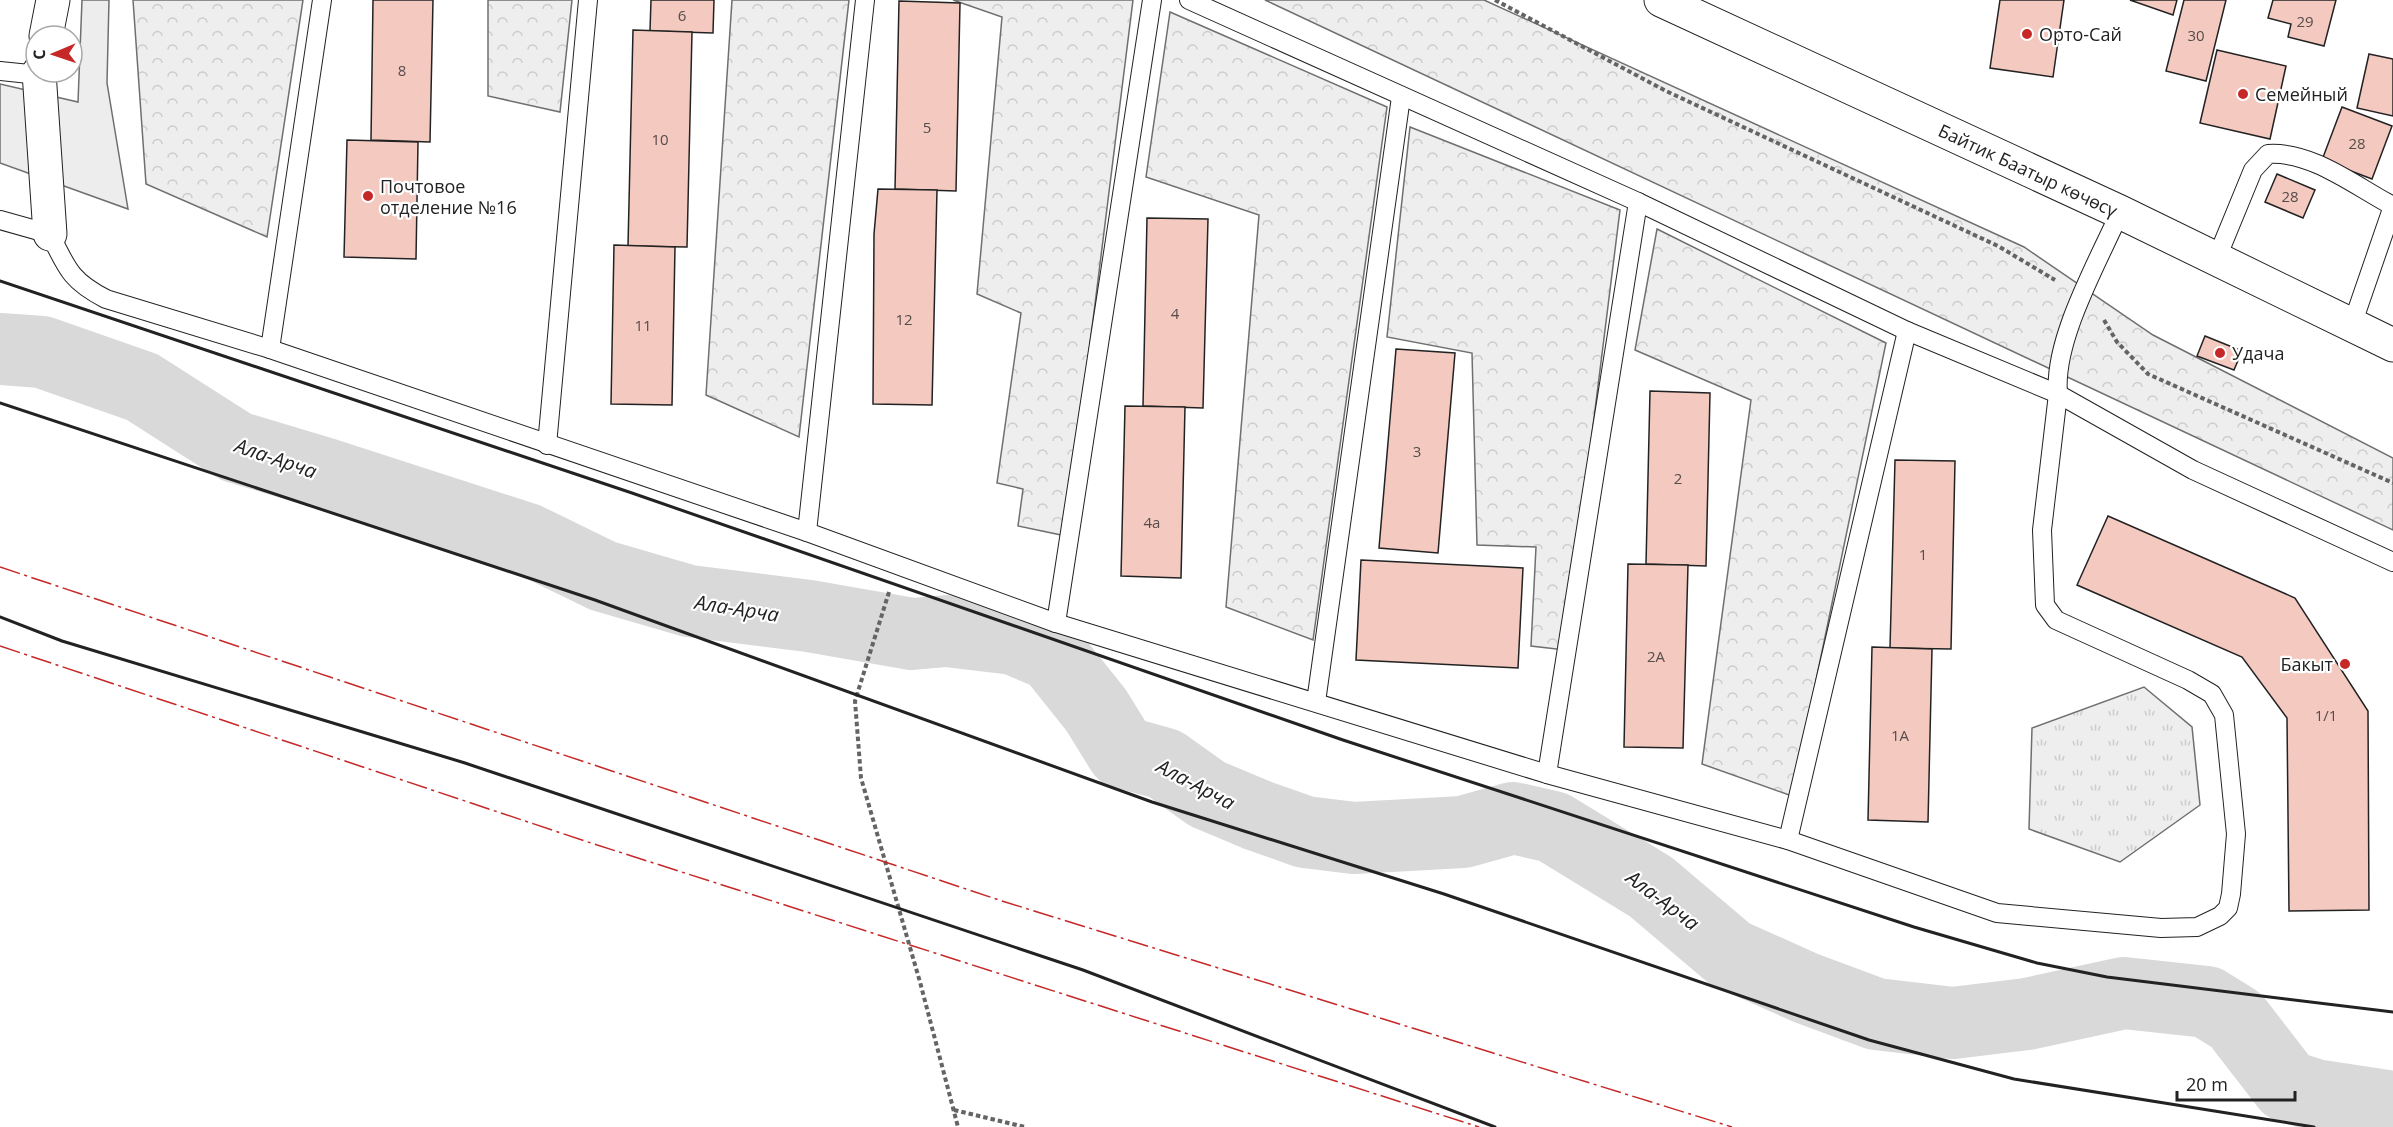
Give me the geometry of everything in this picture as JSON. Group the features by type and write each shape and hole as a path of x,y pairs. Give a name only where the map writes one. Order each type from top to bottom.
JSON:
{"main road":[{"path":"48,24 53,0"},
{"name":"Байтик Баатыр көчөсү","path":"1661,0 2120,212 2393,345"},
{"path":"40,84 50,234"}],"lane":[{"path":"270,349 322,0"},
{"path":"547,445 588,0"},
{"path":"807,532 865,0"},
{"path":"1056,623 1152,0"},
{"path":"1189,0 1638,202 1907,331 2058,394 2193,470 2393,562"},
{"path":"0,71 24,72"},
{"path":"1316,702 1401,97"},
{"path":"2216,260 2253,170 2268,154 2285,153 2309,159 2393,206 2352,325"},
{"path":"1547,774 1638,202"},
{"path":"0,220 50,234 62,260 85,288 133,308 270,349 807,532 1056,623 1547,774 1788,840 1996,913 2161,928 2197,927 2220,916 2228,908 2233,877 2236,834 2224,715 2212,694 2188,680 2056,620 2045,605 2042,530 2058,394 2057,380 2063,348 2082,296 2120,212"},
{"path":"1788,840 1907,331"}],"path":[{"path":"1495,0 1666,91 1998,246 2094,304 2117,342 2148,374 2393,483"},
{"path":"897,566 855,701 861,778 917,971 958,1127"},
{"path":"953,1109 1025,1127"}],"green space":[{"path":"133,0 303,0 267,237 146,184"},
{"path":"488,0 572,0 560,112 488,96"},
{"path":"732,0 849,0 799,437 706,395"},
{"path":"953,0 1133,0 1066,536 1018,526 1023,489 997,483 1021,313 977,294 1002,17"},
{"path":"1265,0 1484,0 2024,247 2153,335 2393,458 2393,530"},
{"path":"1170,12 1387,107 1313,640 1226,607 1259,215 1146,177"},
{"path":"1410,127 1620,210 1565,650 1531,646 1536,547 1477,545 1472,353 1387,337"},
{"path":"1657,229 1886,343 1792,796 1702,764 1751,400 1635,350"},
{"path":"2144,687 2192,727 2200,805 2120,862 2029,829 2032,728"}],"shaded area":[{"path":"82,0 109,0 107,83 128,209 0,163 0,84 78,102 79,84 84,84 84,24 81,24"}],"building":[{"path":"373,0 433,0 430,142 371,140"},
{"path":"651,0 714,0 713,33 650,31"},
{"name":"Орто-Сай","path":"2000,0 2064,0 2053,77 1990,68"},
{"path":"2130,0 2177,0 2173,15"},
{"path":"2184,0 2226,0 2206,81 2166,71"},
{"path":"2273,0 2336,0 2324,46 2288,37 2291,24 2268,18"},
{"path":"899,1 960,3 956,191 895,189"},
{"path":"633,30 692,32 687,247 628,246"},
{"name":"Семейный","path":"2217,50 2286,66 2270,139 2200,123"},
{"path":"2369,54 2393,59 2393,116 2357,108"},
{"path":"2342,107 2392,126 2372,179 2322,160"},
{"path":"347,140 418,142 416,259 344,257"},
{"path":"2277,174 2315,190 2303,218 2265,202"},
{"path":"878,189 937,190 932,405 873,404 874,234"},
{"path":"1147,218 1208,219 1203,408 1143,406"},
{"path":"614,245 675,247 672,405 611,404"},
{"name":"Удача","path":"2205,336 2242,351 2234,370 2197,356"},
{"path":"1396,349 1455,353 1438,553 1379,548"},
{"path":"1650,391 1710,393 1706,566 1646,564"},
{"path":"1125,406 1185,407 1181,578 1121,576"},
{"path":"1895,460 1955,461 1951,649 1890,648"},
{"path":"2108,516 2295,598 2368,711 2369,910 2289,911 2287,718 2242,657 2077,585"},
{"path":"1361,560 1523,568 1518,668 1356,660"},
{"path":"1628,564 1688,565 1683,748 1624,747"},
{"path":"1872,647 1932,649 1928,822 1868,820"}],"waterway":[{"name":"Ала-Арча","path":"0,349 42,352 142,387 236,447 527,539 603,576 689,601 809,616 912,634 947,631 1014,639 1052,655 1096,710 1122,752 1165,764 1207,794 1305,832 1354,838 1463,832 1513,818 1553,827 1651,887 1730,954 1806,988 1876,1014 1953,1023 2027,1014 2124,993 2207,1002 2236,1020 2287,1086 2315,1095 2393,1107"}],"wall":[{"path":"0,281 632,493 1343,740 1914,927 2037,963 2107,977 2393,1012"},
{"path":"0,403 595,600 1152,802 1444,894 1869,1040 2014,1079 2314,1127"},
{"path":"0,617 62,641 465,763 1083,970 1495,1127"}],"power":[{"path":"0,567 1002,901 1732,1127"},
{"path":"0,646 591,843 1479,1127"}],"place":[{"name":"Орто-Сай","path":"2027,34"},
{"name":"Семейный","path":"2243,94"},
{"name":"Почтовое отделение №16","path":"368,196"},
{"name":"Удача","path":"2220,353"},
{"name":"Бакыт","path":"2345,664"}]}
